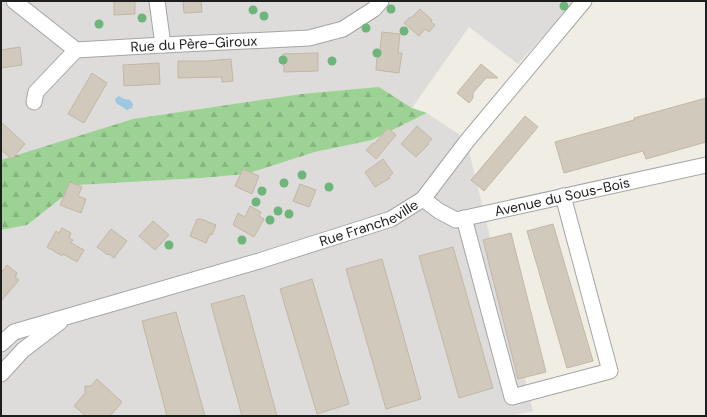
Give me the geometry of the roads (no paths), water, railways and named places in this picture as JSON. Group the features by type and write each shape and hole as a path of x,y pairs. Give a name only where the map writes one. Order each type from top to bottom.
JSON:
{"street":[{"path":"14,1 76,50 36,92 34,102"},
{"path":"157,1 163,45"},
{"name":"Rue du Père-Giroux","path":"76,50 309,38 343,29 374,9 381,1"},
{"name":"Rue Francheville","path":"1,344 14,332 259,261 391,219 423,199 468,141 584,1"},
{"name":"Avenue du Sous-Bois","path":"423,199 439,211 456,220 706,165"},
{"path":"464,218 512,396 610,371 563,196"},
{"name":"Rue Francheville","path":"1,374 23,350 69,316"}],"water":[{"path":"119,96 130,100 133,104 132,108 127,110 116,103 115,99"}]}
